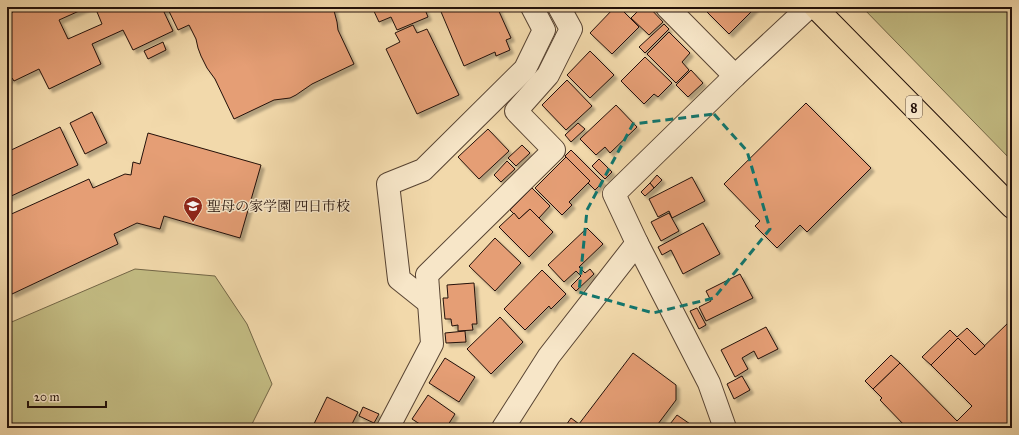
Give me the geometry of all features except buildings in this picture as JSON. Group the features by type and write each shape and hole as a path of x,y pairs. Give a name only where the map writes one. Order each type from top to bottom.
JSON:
{"main road":[{"name":"8","path":"815,7 1012,207"}],"street":[{"path":"429,303 399,279 388,184 424,170 525,70 544,30 532,7"},
{"path":"388,428 432,344 428,275 554,150 516,111 548,75 571,29 559,7"},
{"path":"667,7 735,76"},
{"path":"725,428 709,383 637,244 614,194 735,76 809,7"},
{"path":"503,428 549,356 637,244"}],"highlighted area":[{"path":"714,114 747,151 770,229 714,298 653,313 579,292 587,210 633,124"}],"shaded area":[{"path":"862,7 1012,7 1012,161"},
{"path":"135,269 215,276 247,324 272,384 250,428 7,428 7,324"}],"place":[{"name":"聖母の家学園 四日市校","path":"193,223"}]}
